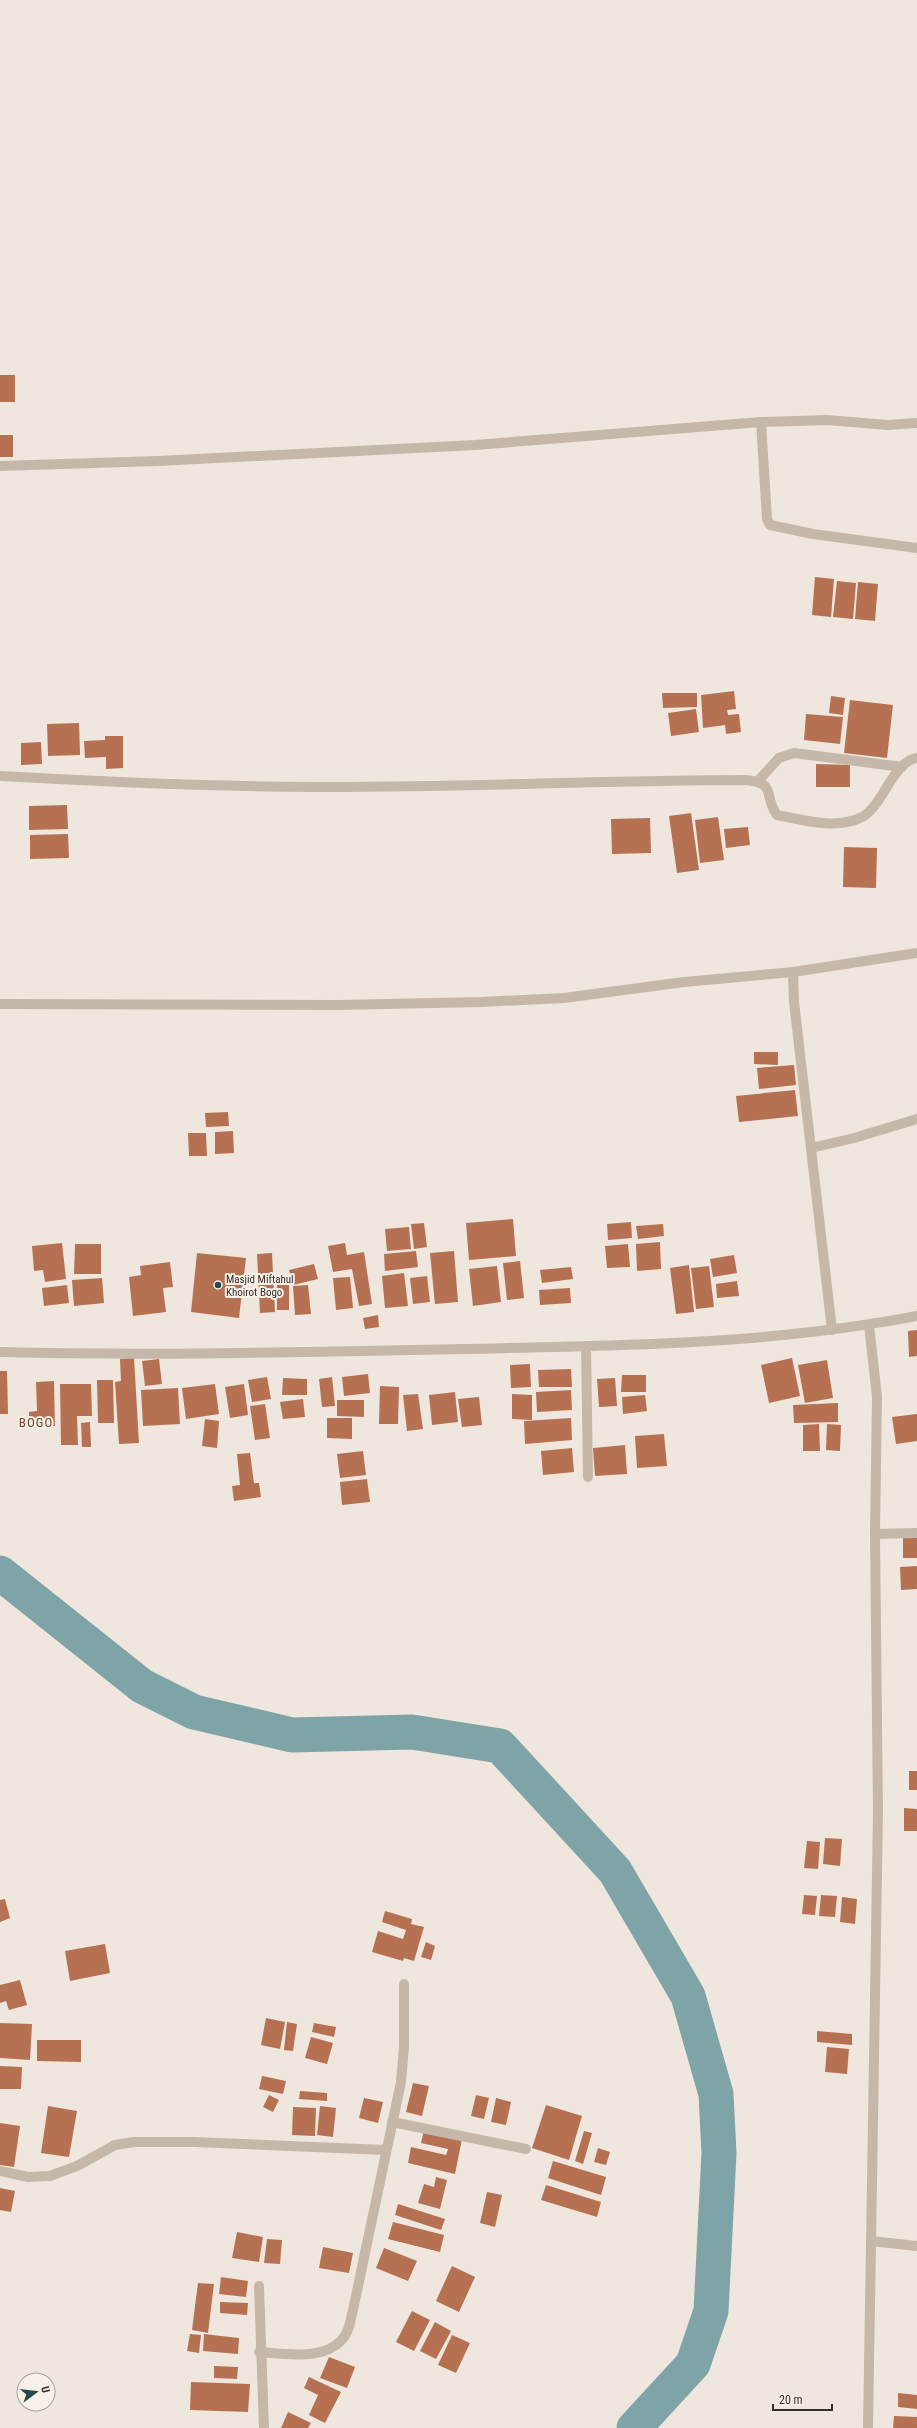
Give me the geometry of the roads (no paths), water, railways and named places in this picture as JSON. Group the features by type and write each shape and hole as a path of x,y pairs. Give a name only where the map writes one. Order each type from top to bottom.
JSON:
{"street":[{"path":"0,466 158,461 475,445 761,422 827,420 888,424 917,423"},
{"path":"761,422 767,519 770,525 813,534 917,548"},
{"path":"758,781 779,758 794,753 902,767"},
{"path":"0,776 121,783 312,787 624,780 758,781 768,788 777,815 827,823 854,820 863,817 871,810 905,762 917,758"},
{"path":"0,1004 338,1005 482,1002 564,998 684,982 793,972 917,952"},
{"path":"793,972 794,1002 832,1330"},
{"path":"811,1148 854,1138 917,1119"},
{"path":"0,1352 62,1354 586,1346 670,1343 869,1326 917,1316"},
{"path":"868,2428 878,1812 875,1534 877,1397 869,1326"},
{"path":"586,1346 588,1477"},
{"path":"875,1534 917,1533"},
{"path":"259,2352 291,2355 311,2353 332,2347 346,2334 353,2310 400,2082 404,2047 404,1984"},
{"path":"392,2122 526,2149"},
{"path":"0,2171 28,2177 50,2176 77,2166 116,2145 134,2142 386,2150"},
{"path":"871,2241 917,2246"},
{"path":"258,2286 259,2352 264,2428"}],"waterway":[{"path":"0,1573 142,1686 194,1712 292,1735 412,1732 500,1746 615,1871 688,1996 716,2094 719,2153 711,2311 693,2364 634,2428"}],"place":[{"name":"Masjid Miftahul Khoirot Bogo","path":"218,1285"}],"district":[{"name":"BOGO","path":"36,1422"}]}
